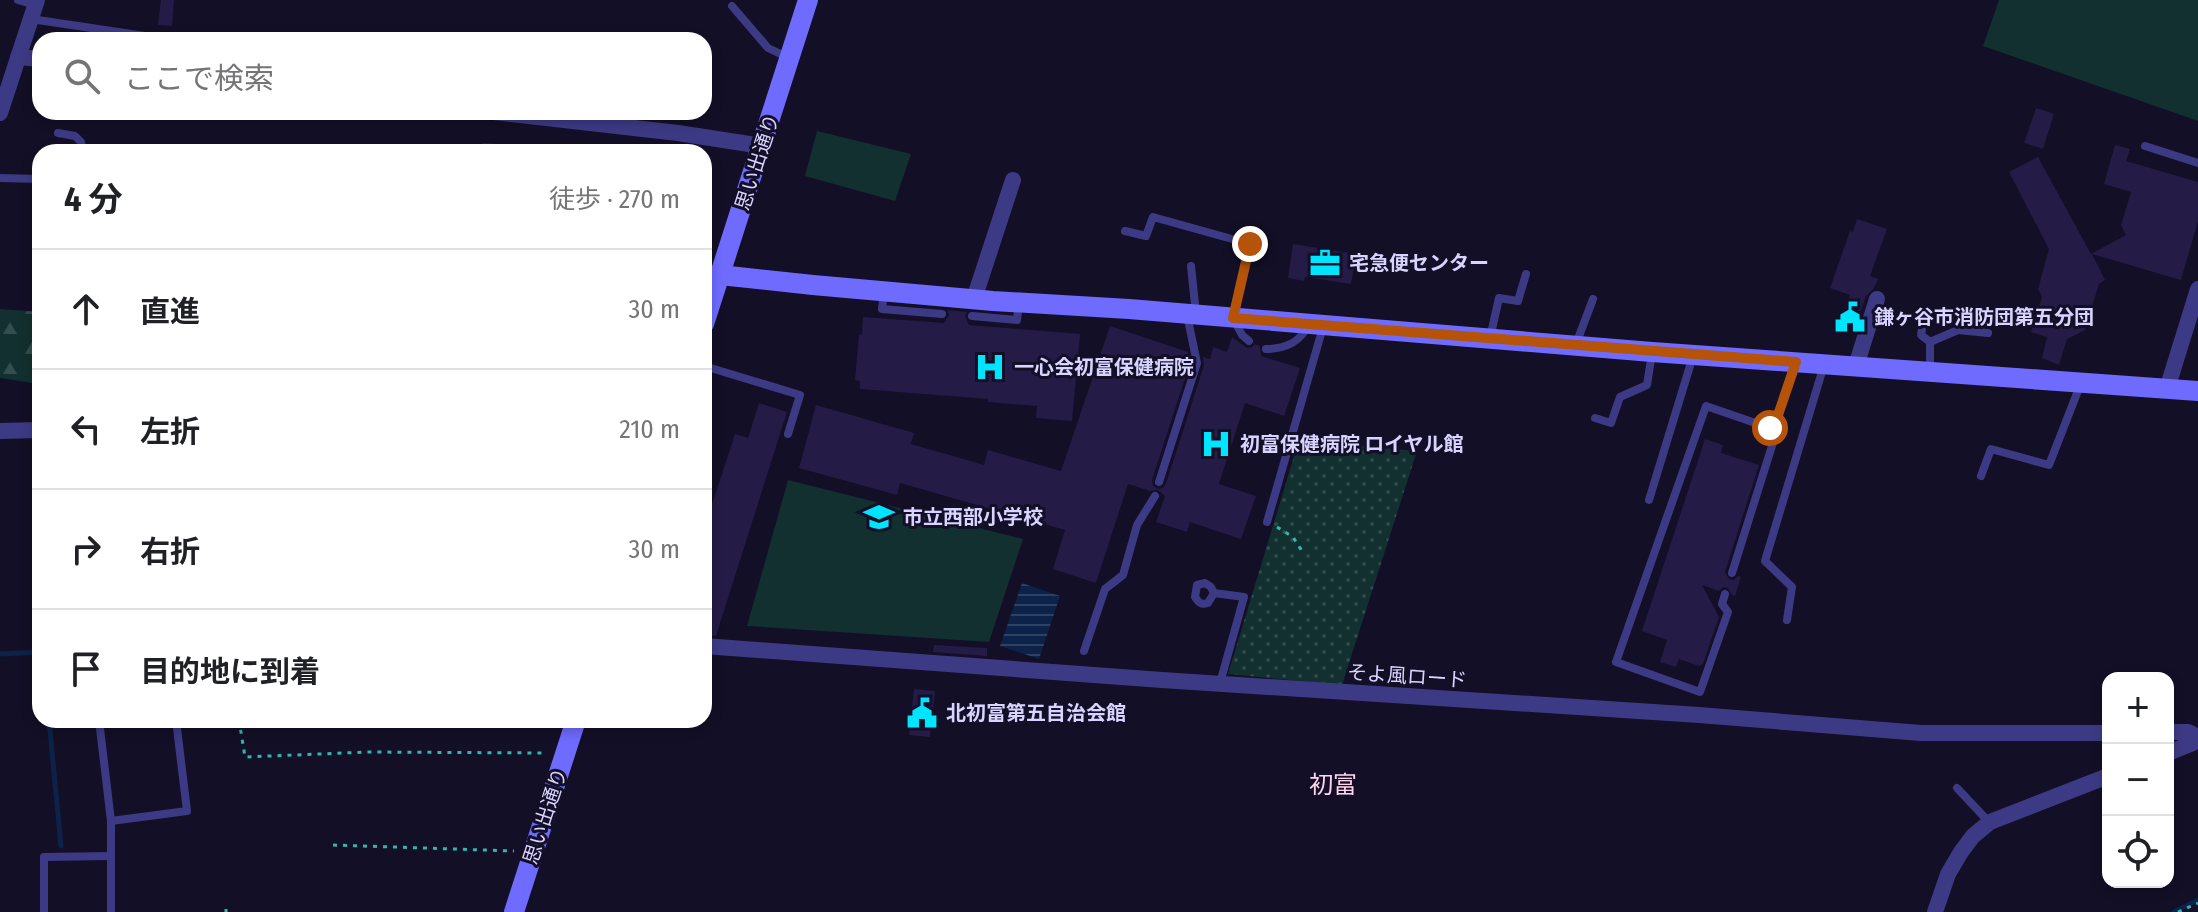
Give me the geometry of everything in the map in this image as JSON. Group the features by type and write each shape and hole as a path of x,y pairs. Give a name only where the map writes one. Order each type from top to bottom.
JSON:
{"street":[{"name":"思い出通り","path":"712,300 808,0"},
{"path":"0,113 6,76 18,57 34,8"},
{"path":"18,57 32,58"},
{"path":"564,120 762,146"},
{"path":"973,308 1013,180"},
{"path":"720,275 884,291 973,308 1019,302 2198,391"},
{"path":"2167,389 2198,289"},
{"path":"1856,366 1877,299"},
{"path":"0,431 32,430"},
{"name":"そよ風ロード","path":"712,646 895,656 1220,684 1921,733 2102,733"},
{"name":"思い出通り","path":"514,912 573,728"},
{"path":"2174,732 2188,732 2198,739 2174,750"},
{"path":"1935,912 1948,874 1961,852 1973,836 1990,822 2102,778"}],"lane":[{"path":"18,0 34,8 129,32"},
{"path":"732,6 768,48 790,58"},
{"path":"58,133 75,136 81,144"},
{"path":"2145,146 2198,163"},
{"path":"0,178 32,179"},
{"path":"1125,231 1146,236 1153,217 1250,244 1233,318 1249,341"},
{"path":"1159,482 1197,363 1191,314 1191,266"},
{"path":"1490,339 1499,298 1518,301 1526,274"},
{"path":"884,291 882,309 942,314"},
{"path":"1576,345 1593,299"},
{"path":"1924,317 1921,335 1930,342"},
{"path":"1266,349 1284,348 1316,325"},
{"path":"1267,522 1316,325"},
{"path":"1930,342 1958,330 1988,333"},
{"path":"1930,342 1930,372"},
{"path":"1595,418 1611,423 1620,397 1647,385 1652,352"},
{"path":"1649,500 1693,355"},
{"path":"1725,594 1722,604 1728,612 1700,692 1616,662 1706,406 1770,428 1775,424 1796,362"},
{"path":"1787,620 1792,587 1765,561 1824,364"},
{"path":"712,368 800,395 788,434"},
{"path":"1981,476 1991,449 2049,465 2081,382"},
{"path":"1732,573 1777,430 1775,424"},
{"path":"1084,651 1105,589 1123,575 1137,525 1155,496"},
{"path":"1214,593 1244,597 1220,684"},
{"path":"100,728 111,821 111,912"},
{"path":"111,821 187,811 177,728"},
{"path":"1957,788 1990,822"},
{"path":"44,912 44,857 111,856"}],"path":[{"path":"1267,522 1287,532 1302,551"},
{"path":"240,728 245,757 534,751 564,755"},
{"path":"333,845 534,852"},
{"path":"2178,912 2198,903"}],"green space":[{"path":"1999,0 2198,0 2198,121 1983,46"},
{"path":"817,131 911,154 895,201 805,176"},
{"path":"0,309 32,311 32,383 0,378"},
{"path":"1299,440 1417,451 1342,685 1228,674"},
{"path":"788,480 1023,539 989,642 747,626"}],"water":[{"path":"1022,583 1060,596 1039,659 1000,646"}],"building":[{"path":"161,0 174,0 172,26 158,25"},
{"path":"2036,108 2054,114 2043,149 2024,143"},
{"path":"2115,145 2130,149 2126,161 2198,182 2198,221 2181,280 2092,254 2105,280 2099,284 2085,330 2067,339 2059,365 2042,358 2047,337 2031,332 2042,297 2038,289 2049,249 2009,172 2038,157 2091,254 2126,235 2121,225 2131,192 2104,184"},
{"path":"1857,219 1887,229 1870,276 1878,279 1866,296 1853,332 1838,326 1850,295 1830,288"},
{"path":"1293,244 1356,254 1351,284 1305,277 1304,281 1288,278"},
{"path":"948,310 967,312 965,316 969,325 1080,334 1072,421 1036,418 1037,406 860,389 860,381 855,380 863,317 944,323 949,315"},
{"path":"1110,326 1188,352 1190,363 1152,480 1153,486 1158,489 1166,484 1204,365 1203,357 1210,359 1213,347 1227,352 1232,337 1247,348 1255,344 1260,346 1261,356 1300,368 1284,416 1245,403 1219,484 1256,496 1241,539 1190,522 1187,532 1156,522 1165,496 1158,490 1150,491 1128,484 1096,583 1053,569 1065,530 900,483 897,495 799,468 816,405 914,433 911,444 984,465 988,450 1061,471"},
{"path":"759,403 787,412 716,636 712,636 712,504 735,434 748,438"},
{"path":"1705,439 1723,445 1721,453 1759,465 1725,572 1729,579 1741,577 1735,596 1728,588 1723,587 1719,591 1702,585 1719,617 1703,664 1699,666 1679,659 1676,667 1660,662 1667,640 1642,631"},
{"path":"934,645 987,648 987,656 933,652"},
{"path":"914,689 935,691 930,737 909,735"}],"waterway":[{"path":"0,654 32,652"},
{"path":"50,728 61,846"},
{"path":"2174,912 2198,900"}],"place":[{"name":"宅急便センター","path":"1325,263"},
{"name":"鎌ヶ谷市消防団第五分団","path":"1850,317"},
{"name":"一心会初富保健病院","path":"990,367"},
{"name":"初富保健病院 ロイヤル館","path":"1216,444"},
{"name":"市立西部小学校","path":"879,517"},
{"name":"北初富第五自治会館","path":"922,713"}],"district":[{"name":"初富","path":"1333,785"}],"route":[{"path":"1250,244 1233,318 1796,362 1775,424 1770,428"}]}
